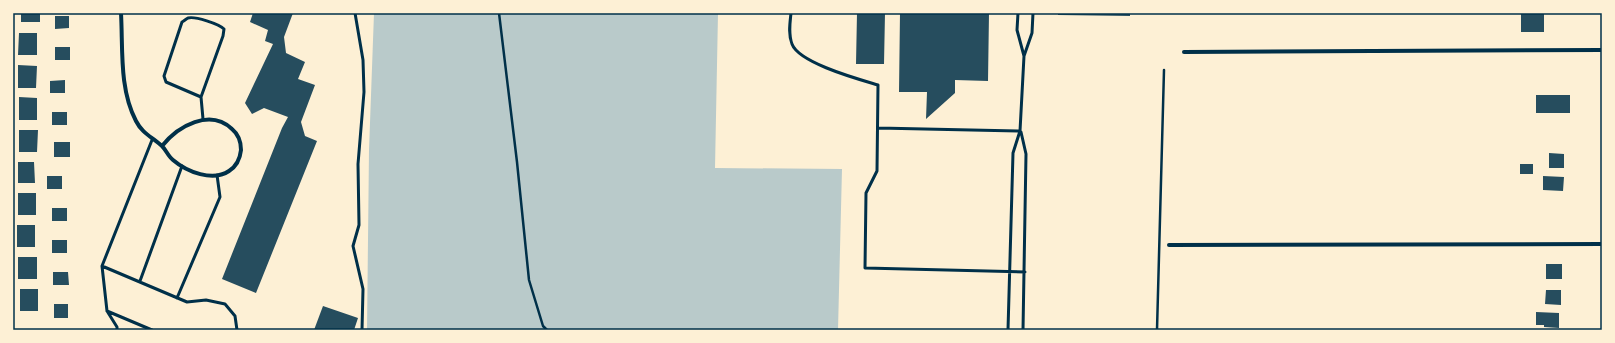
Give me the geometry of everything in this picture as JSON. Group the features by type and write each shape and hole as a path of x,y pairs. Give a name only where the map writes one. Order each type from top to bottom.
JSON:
{"street":[{"path":"121,13 124,75 130,108 136,122 143,132 162,146 172,159 182,166 197,173 217,175 225,174 236,165 239,160 241,142 235,132 222,121 203,119 180,130 168,138 162,146"},
{"path":"1184,52 1602,50"},
{"path":"1169,246 1602,244"}],"lane":[{"path":"355,13 363,60 364,92 358,164 359,225 353,246 363,289 362,330"},
{"path":"791,13 789,31 792,45 803,56 825,68 878,85 877,171 866,193 865,268 1025,272"},
{"path":"1018,13 1017,30 1024,56"},
{"path":"1008,330 1013,153 1020,130 1024,56 1032,33 1033,13"},
{"path":"201,97 166,82 164,76 182,22 188,18 220,25 224,29 224,36 201,97 203,119"},
{"path":"878,128 1020,130"},
{"path":"1020,130 1026,154 1023,330"},
{"path":"117,330 107,311 102,266 152,140"},
{"path":"140,281 182,166"},
{"path":"177,298 220,197 217,175"},
{"path":"102,266 187,302 206,300 225,304 235,316 237,330"},
{"path":"107,311 152,330"}],"path":[{"path":"499,13 517,162 529,280 543,326 547,330"},
{"path":"1157,330 1164,70"}],"shaded area":[{"path":"374,13 718,13 715,168 842,169 838,330 367,330 369,150"}],"building":[{"path":"21,13 40,13 40,22 21,22"},
{"path":"253,13 293,13 284,37 286,53 305,62 298,79 315,85 301,122 305,136 317,141 256,293 222,279 282,128 288,117 264,108 252,114 245,103 273,44 265,41 268,30 250,22"},
{"path":"857,13 885,13 884,64 856,64"},
{"path":"900,13 989,13 988,81 955,80 955,93 926,119 927,92 899,92"},
{"path":"1058,13 1130,13 1130,16 1058,15"},
{"path":"1521,13 1544,13 1544,32 1521,32"},
{"path":"55,16 69,16 69,28 55,29"},
{"path":"19,33 37,33 37,55 18,55"},
{"path":"55,47 70,47 70,60 55,60"},
{"path":"18,65 37,66 36,88 18,88"},
{"path":"65,80 65,93 50,93 50,81"},
{"path":"1536,95 1570,95 1570,113 1536,113"},
{"path":"19,97 37,98 37,120 19,120"},
{"path":"52,112 67,112 67,125 52,125"},
{"path":"19,130 38,130 37,152 19,152"},
{"path":"54,142 70,142 70,157 54,157"},
{"path":"1549,153 1564,154 1564,168 1549,168"},
{"path":"18,162 34,162 35,183 18,183"},
{"path":"1520,164 1533,164 1533,174 1520,174"},
{"path":"47,176 62,176 62,189 47,189"},
{"path":"1543,176 1564,177 1563,191 1543,190"},
{"path":"18,193 36,193 36,215 18,215"},
{"path":"52,208 67,208 67,221 52,221"},
{"path":"17,225 35,225 35,247 17,247"},
{"path":"52,240 67,240 67,253 52,253"},
{"path":"18,257 37,257 37,279 18,279"},
{"path":"1546,264 1562,264 1562,279 1546,279"},
{"path":"53,272 68,272 69,285 53,285"},
{"path":"20,289 38,289 38,311 20,311"},
{"path":"1546,290 1561,290 1561,305 1545,304"},
{"path":"54,304 68,304 68,318 54,318"},
{"path":"323,306 358,318 354,330 314,330"},
{"path":"1536,312 1559,313 1559,328 1536,325"}]}
